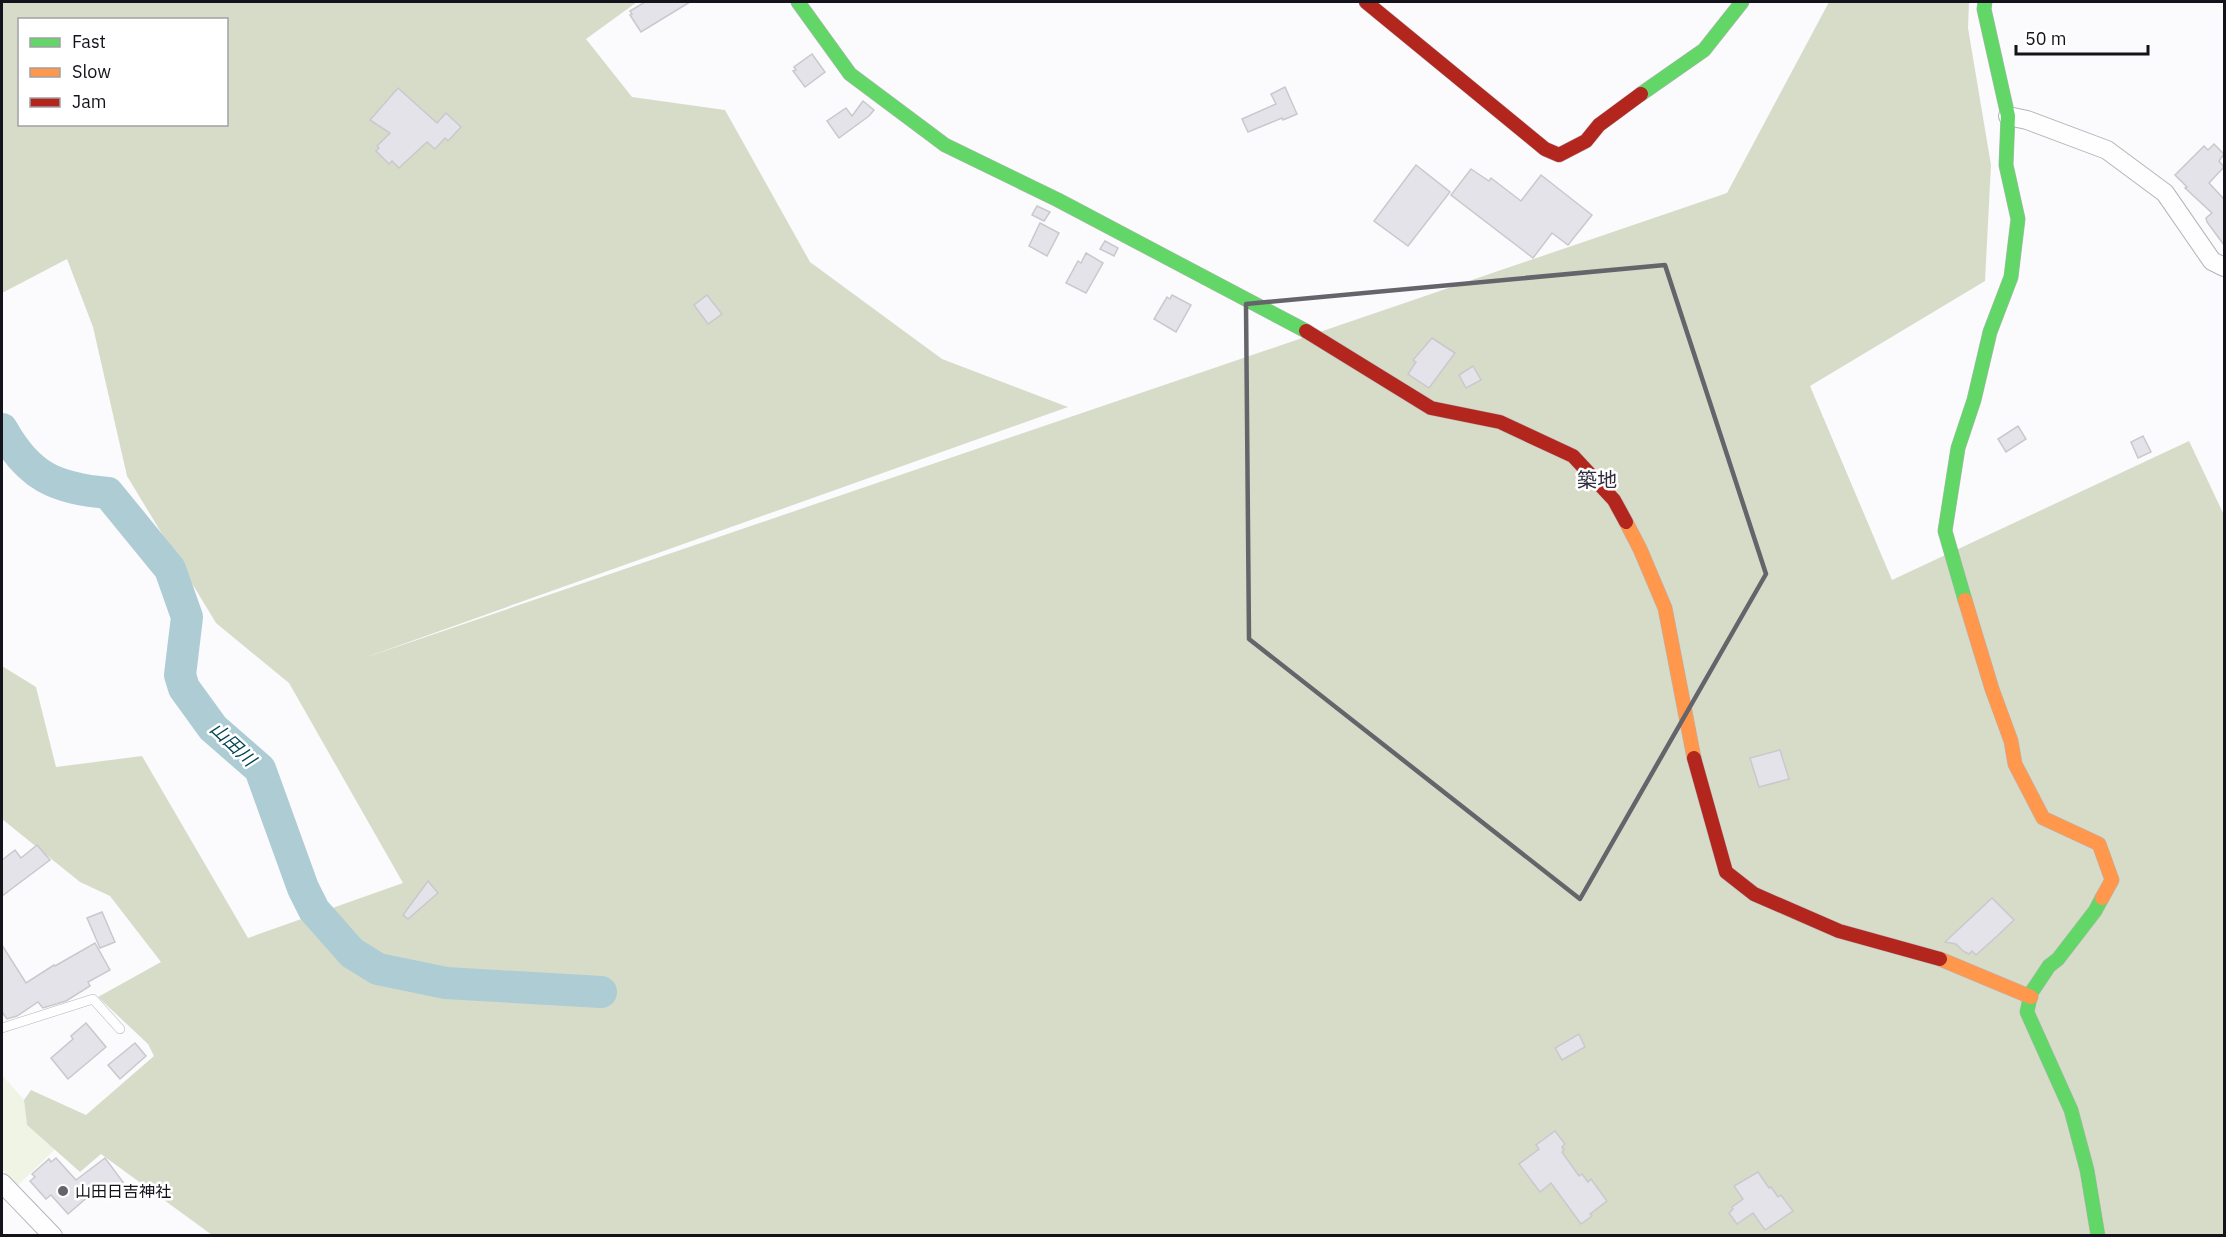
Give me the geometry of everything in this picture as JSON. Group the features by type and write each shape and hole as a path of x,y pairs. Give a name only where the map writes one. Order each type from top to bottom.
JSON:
{"street":[{"path":"798,2 850,74 945,145 1048,195 1319,338 1431,408 1500,422 1573,456 1614,500 1640,549 1665,608 1694,758 1726,872 1754,894 1839,932 1951,962 2031,997"},
{"path":"1366,2 1545,149 1560,155 1586,141 1599,125 1704,50 1742,2"},
{"path":"1984,2 2008,116 2006,165 2018,219 2011,277 1990,332 1974,400 1958,448 1945,531 1992,689 2011,741 2015,764 2043,818 2099,844 2112,880 2096,911 2058,959 2049,966 2031,993 2027,1012 2072,1110 2087,1170 2098,1236"},
{"path":"2008,116 2027,120 2107,150 2165,193 2212,261 2224,267"},
{"path":"2,1183 53,1236"}],"lane":[{"path":"2,1028 78,1006 93,999 120,1029"}],"highlighted area":[{"path":"1665,265 1766,574 1580,899 1249,639 1246,304"}],"shaded area":[{"path":"2,1075 24,1100 27,1125 55,1149 17,1186 2,1169"}],"green space":[{"path":"2,2 637,2 586,39 632,97 725,110 810,262 942,359 1068,407 361,659 1727,193 1829,2 1969,2 1968,28 1991,165 1985,281 1810,386 1892,580 2189,441 2224,515 2224,1235 212,1235 101,1154 80,1172 27,1125 24,1100 31,1090 86,1115 154,1056 148,1044 98,997 161,962 110,896 80,882 2,819 2,666 36,687 56,767 142,756 248,938 403,883 289,683 216,623 127,476 93,327 67,259 2,293"}],"building":[{"path":"645,2 690,2 641,32 630,15 632,14 630,11"},
{"path":"812,54 825,72 805,87 793,71 796,70 794,67"},
{"path":"1285,87 1297,114 1248,132 1242,119 1276,104 1271,94"},
{"path":"398,88 437,123 446,113 461,127 448,141 445,138 435,149 427,142 399,168 392,161 389,164 376,151 379,148 377,146 390,133 370,120"},
{"path":"863,101 874,110 839,138 827,121 846,108 852,116"},
{"path":"2214,144 2224,154 2219,161 2224,167 2209,183 2224,199 2224,245 2207,222 2206,218 2212,213 2185,188 2187,187 2175,175 2204,146 2208,150"},
{"path":"1416,165 1450,192 1408,246 1374,221"},
{"path":"1471,169 1489,181 1491,178 1521,201 1541,175 1592,215 1568,245 1552,233 1533,258 1451,195"},
{"path":"1037,206 1050,212 1044,221 1032,215"},
{"path":"1040,223 1059,233 1047,256 1029,246"},
{"path":"1105,241 1118,248 1114,256 1100,249"},
{"path":"1086,253 1103,263 1086,293 1066,283 1078,261 1081,263"},
{"path":"707,295 722,314 708,324 694,305"},
{"path":"1172,295 1191,305 1176,332 1154,319 1167,297 1170,299"},
{"path":"1432,338 1455,353 1429,388 1408,374 1416,362 1413,360"},
{"path":"1473,366 1481,380 1466,388 1459,375"},
{"path":"2018,426 2026,439 2006,452 1998,439"},
{"path":"2143,436 2151,452 2138,458 2131,442"},
{"path":"1780,750 1789,779 1759,787 1750,758"},
{"path":"37,845 50,860 2,896 2,860 15,850 21,858"},
{"path":"428,881 438,893 408,919 403,915"},
{"path":"1992,898 2014,920 1996,937 1976,955 1972,951 1969,954 1963,951 1956,944 1945,942"},
{"path":"102,912 115,942 100,948 87,918"},
{"path":"95,943 110,970 88,982 90,986 66,1001 43,1008 38,1002 17,1016 7,1019 2,1012 2,945 26,983"},
{"path":"86,1023 106,1047 68,1079 51,1058 73,1039 71,1036"},
{"path":"1579,1034 1585,1047 1562,1060 1555,1048"},
{"path":"135,1043 146,1056 120,1079 108,1065"},
{"path":"1555,1131 1565,1144 1562,1152 1579,1176 1582,1174 1588,1182 1591,1179 1607,1201 1581,1224 1551,1183 1540,1192 1519,1164 1539,1149 1536,1145"},
{"path":"56,1158 76,1180 105,1158 123,1182 103,1197 97,1189 68,1214 51,1195 46,1199 30,1181 35,1177 32,1174 49,1159 51,1162"},
{"path":"1758,1172 1769,1188 1771,1187 1778,1197 1781,1195 1793,1211 1765,1230 1753,1213 1737,1224 1729,1213 1732,1207 1743,1199 1734,1186"}],"waterway":[{"name":"山田川","path":"2,429 22,459 45,477 73,488 108,493 170,569 187,617 180,675 184,688 213,728 260,769 303,888 314,910 352,953 378,969 446,983 601,992"}],"traffic: fast":[{"path":"798,2 850,74 945,145 1058,200 1306,331"},
{"path":"1641,94 1704,50 1742,2"},
{"path":"1965,600 1945,531 1958,448 1974,400 1990,332 2011,277 2018,219 2006,165 2008,116 1984,9 1985,2"},
{"path":"2098,1236 2087,1170 2071,1110 2027,1012 2031,993 2049,966 2058,959 2095,911 2102,898"}],"traffic: slow":[{"path":"1626,522 1665,608 1694,758"},
{"path":"1965,600 1992,689 2011,741 2015,764 2043,818 2099,844 2112,880 2102,898"},
{"path":"1940,959 2031,997"}],"traffic: jam":[{"path":"1366,2 1545,149 1559,155 1586,141 1599,125 1641,94"},
{"path":"1306,331 1431,408 1500,422 1573,456 1614,500 1626,522"},
{"path":"1694,758 1726,872 1754,894 1839,931 1940,959"}],"place":[{"name":"山田日吉神社","path":"63,1191"}],"district":[{"name":"築地","path":"1597,479"}]}
